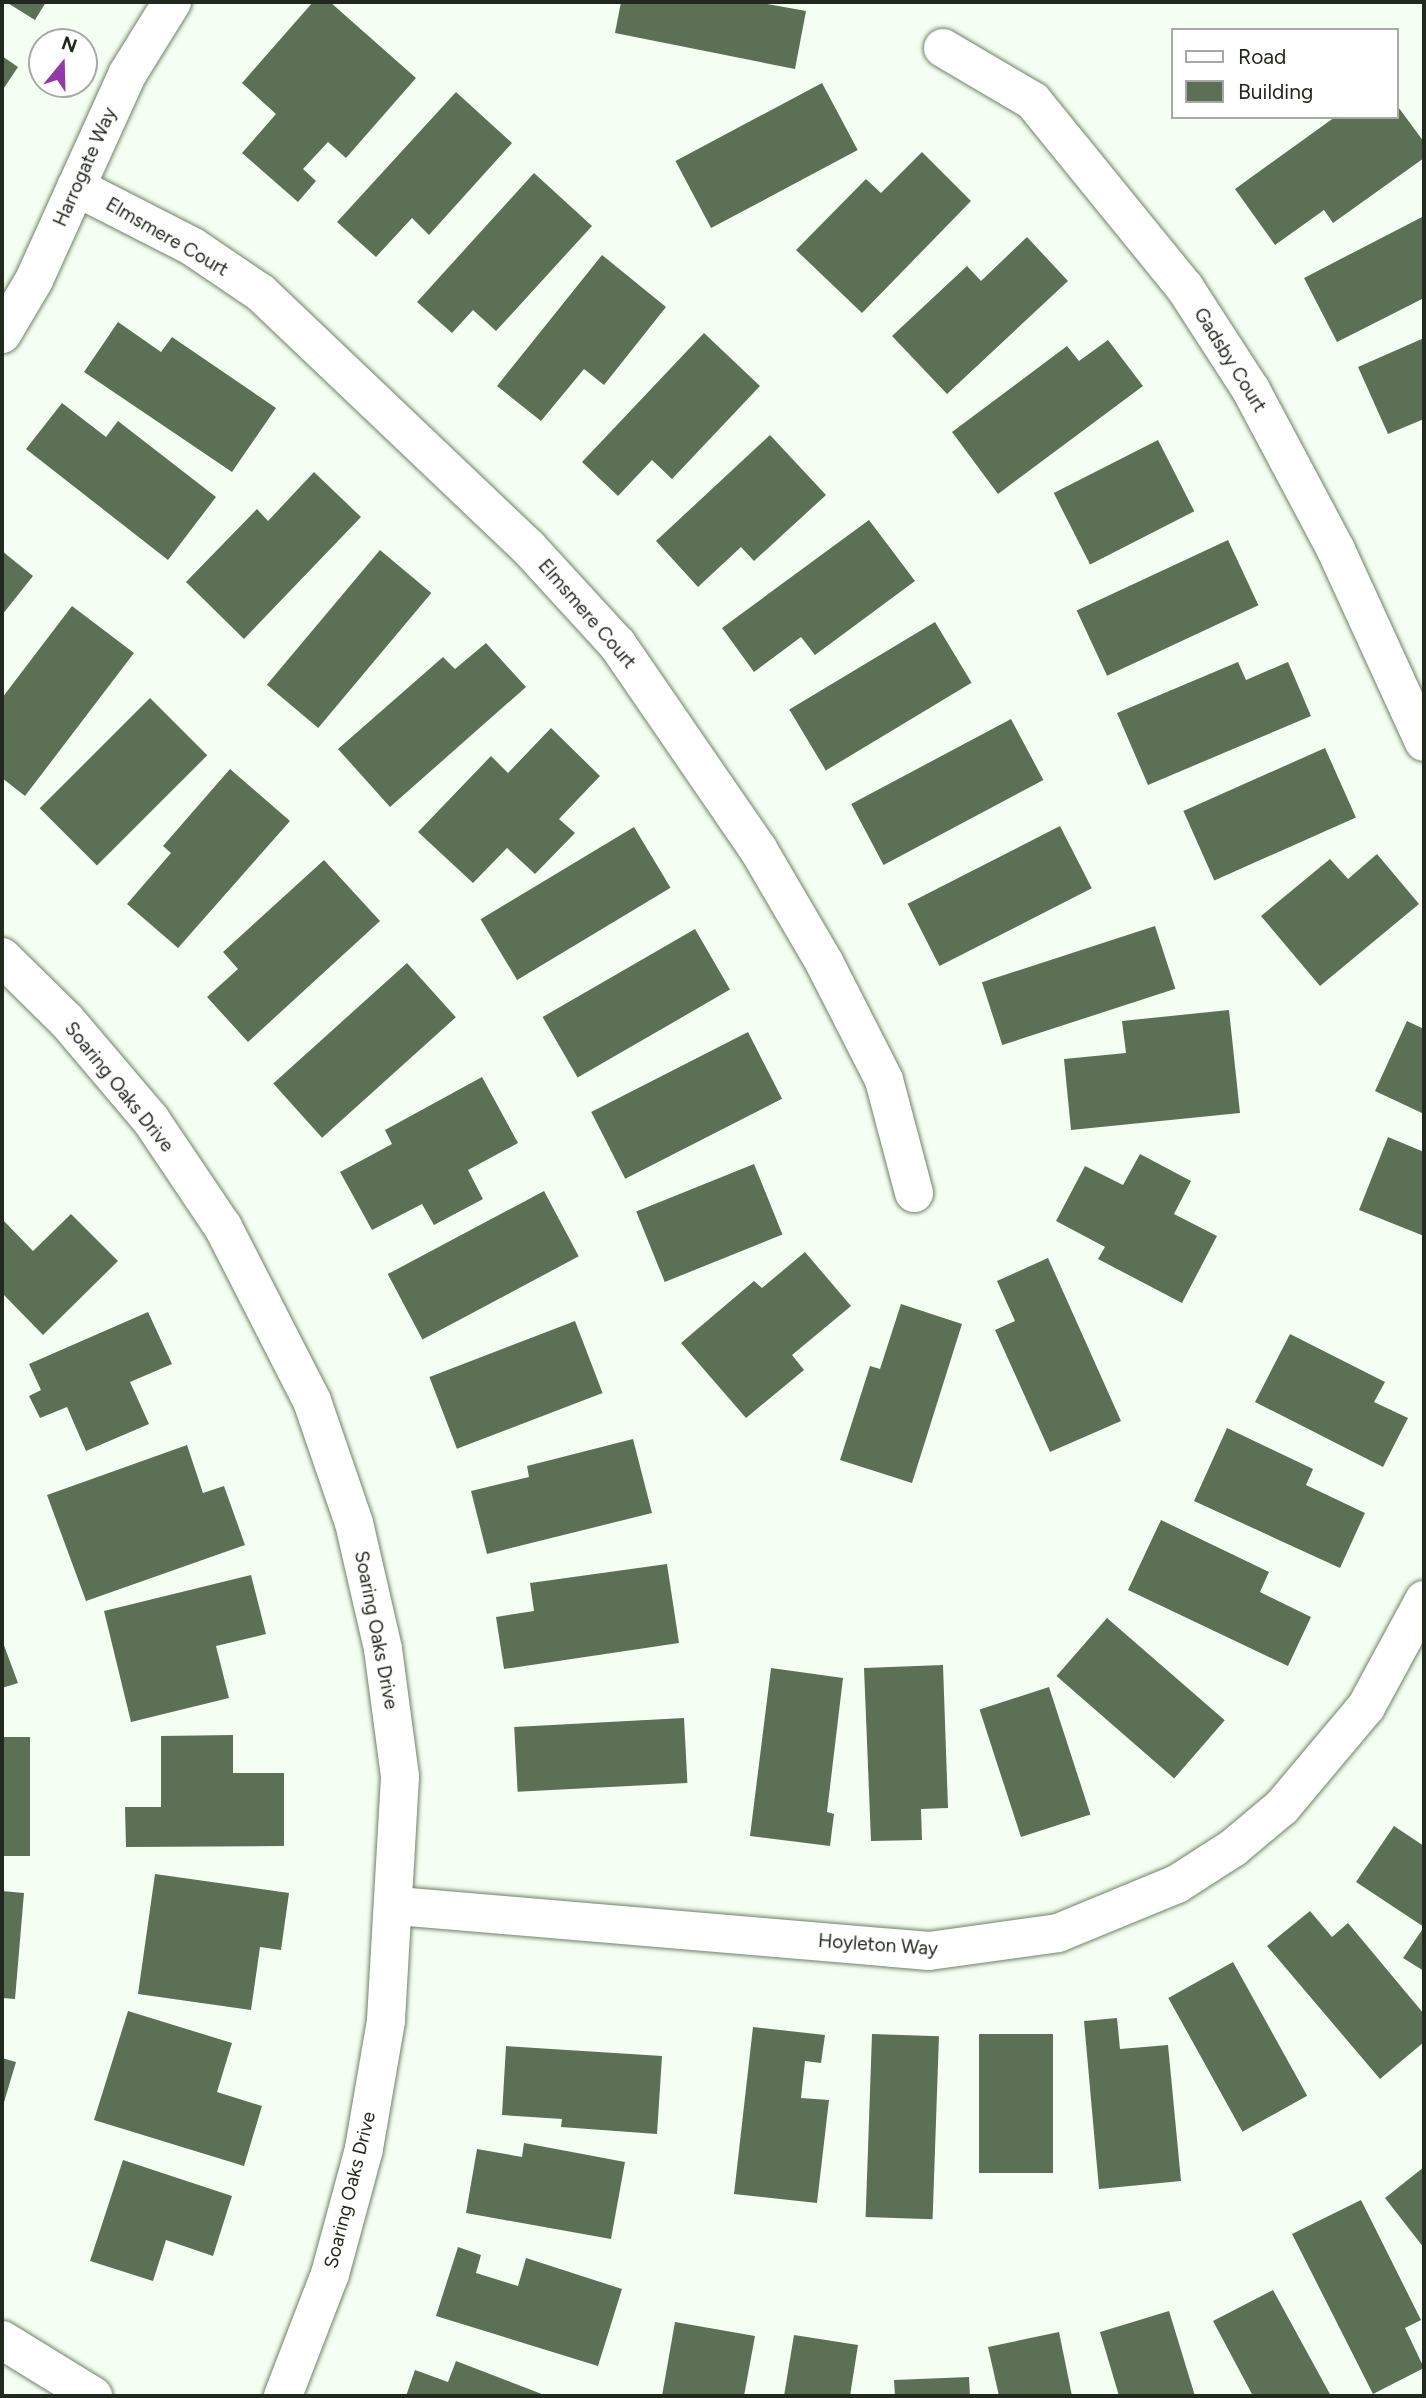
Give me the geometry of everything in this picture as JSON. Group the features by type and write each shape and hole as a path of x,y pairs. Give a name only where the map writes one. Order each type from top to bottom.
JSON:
{"street":[{"name":"Harrogate Way","path":"2,334 34,280 128,73 172,2"},
{"name":"Gadsby Court","path":"943,48 1033,101 1185,288 1251,390 1336,550 1424,742"},
{"name":"Elmsmere Court","path":"76,187 193,247 261,293 528,547 617,644 758,849 824,962 884,1080 914,1193"},
{"name":"Soaring Oaks Drive","path":"2,957 67,1021 151,1120 223,1227 312,1401 354,1523 383,1649 400,1777 397,1906 386,2021 364,2150 330,2274 283,2396"},
{"name":"Hoyleton Way","path":"397,1906 929,1951 1058,1933 1177,1884 1233,1848 1282,1807 1366,1707 1424,1600"},
{"path":"2,2340 93,2396"}],"building":[{"path":"6,2 46,2 35,20"},
{"path":"313,2 330,2 416,78 346,158 328,142 303,169 316,181 298,202 242,153 276,114 242,83"},
{"path":"621,2 756,2 806,11 795,69 615,33"},
{"path":"2,56 18,67 2,91"},
{"path":"822,83 858,150 711,228 675,161"},
{"path":"456,92 512,143 429,235 412,218 376,257 337,222"},
{"path":"1398,107 1424,142 1424,158 1333,223 1324,210 1275,245 1235,189 1332,119 1398,119"},
{"path":"922,152 971,201 862,313 796,250 866,179 881,193"},
{"path":"534,173 592,226 496,331 473,310 452,333 417,302"},
{"path":"1424,216 1424,298 1337,342 1304,278"},
{"path":"1027,237 1068,281 947,394 892,336 967,266 981,281"},
{"path":"602,255 666,307 604,385 584,369 541,421 497,386"},
{"path":"118,322 161,352 172,337 276,408 232,472 84,372"},
{"path":"704,333 760,386 672,479 652,460 618,496 582,462"},
{"path":"1424,338 1424,419 1388,434 1358,367"},
{"path":"1108,340 1143,386 998,494 952,432 1067,346 1079,361"},
{"path":"62,403 106,437 118,421 216,497 168,560 26,449"},
{"path":"770,435 826,495 754,561 741,547 698,587 656,541"},
{"path":"1158,440 1194,511 1090,564 1054,493"},
{"path":"314,472 361,517 244,639 186,582 257,509 268,521"},
{"path":"869,520 915,581 815,655 801,637 754,672 722,628"},
{"path":"1228,540 1258,605 1107,676 1077,611"},
{"path":"380,550 431,593 318,728 267,685"},
{"path":"2,551 33,576 2,615"},
{"path":"72,606 134,653 25,796 2,778 2,698"},
{"path":"935,622 972,683 826,770 789,710"},
{"path":"486,643 526,687 390,807 338,749 443,657 455,669"},
{"path":"1238,662 1246,680 1288,662 1311,716 1148,785 1117,713"},
{"path":"150,698 207,755 97,866 40,808"},
{"path":"1011,719 1043,780 884,865 851,804"},
{"path":"551,728 600,776 559,819 575,833 535,874 507,848 473,883 418,832 491,756 508,773"},
{"path":"1325,748 1356,817 1214,880 1183,811"},
{"path":"230,769 290,821 178,948 127,904 171,853 163,846"},
{"path":"1060,826 1092,888 939,966 908,904"},
{"path":"634,827 671,888 517,980 481,919"},
{"path":"1377,854 1419,904 1320,986 1261,916 1330,859 1348,879"},
{"path":"324,860 380,921 248,1042 207,997 238,969 223,952"},
{"path":"1155,926 1175,989 1002,1045 982,982"},
{"path":"695,929 730,990 578,1078 543,1017"},
{"path":"407,963 456,1017 322,1138 273,1083"},
{"path":"1229,1010 1240,1113 1071,1130 1064,1059 1126,1053 1122,1021"},
{"path":"1407,1021 1424,1029 1424,1114 1375,1091"},
{"path":"748,1032 782,1099 625,1179 591,1112"},
{"path":"482,1077 518,1143 468,1170 483,1199 434,1225 422,1204 372,1230 340,1172 392,1144 385,1130"},
{"path":"1388,1137 1424,1152 1424,1236 1359,1210"},
{"path":"1140,1154 1191,1181 1174,1214 1217,1236 1182,1303 1098,1259 1105,1247 1056,1221 1085,1166 1123,1185"},
{"path":"754,1164 782,1234 665,1282 636,1212"},
{"path":"544,1191 579,1256 422,1339 388,1274"},
{"path":"71,1214 118,1261 43,1335 2,1293 2,1219 33,1251"},
{"path":"805,1252 851,1306 792,1355 804,1370 746,1418 681,1343 754,1281 762,1288"},
{"path":"1048,1258 1121,1421 1050,1452 995,1330 1015,1321 997,1281"},
{"path":"901,1304 962,1324 912,1483 840,1460 870,1366 880,1369"},
{"path":"148,1312 172,1364 130,1382 149,1424 86,1451 67,1407 40,1418 29,1396 41,1390 29,1364"},
{"path":"575,1321 603,1393 457,1449 429,1377"},
{"path":"1290,1334 1385,1382 1374,1402 1408,1418 1383,1467 1255,1402"},
{"path":"1227,1428 1313,1469 1306,1485 1365,1513 1340,1568 1194,1501"},
{"path":"633,1439 652,1513 487,1554 471,1491 529,1477 527,1466"},
{"path":"187,1445 203,1493 224,1486 245,1545 86,1601 47,1495"},
{"path":"1161,1520 1269,1572 1260,1592 1311,1617 1288,1666 1128,1590"},
{"path":"667,1564 679,1643 504,1669 496,1617 534,1611 530,1583"},
{"path":"251,1575 266,1634 216,1646 229,1698 131,1722 104,1611"},
{"path":"1107,1618 1225,1720 1174,1778 1056,1676"},
{"path":"2,1640 18,1683 2,1688"},
{"path":"943,1665 948,1808 921,1809 922,1840 871,1841 864,1668"},
{"path":"771,1668 843,1678 827,1812 834,1814 830,1846 750,1836"},
{"path":"1049,1687 1090,1814 1021,1837 980,1710"},
{"path":"684,1718 687,1783 518,1792 514,1727"},
{"path":"233,1735 233,1773 284,1773 284,1846 126,1847 125,1807 161,1807 161,1736"},
{"path":"2,1737 30,1737 30,1856 2,1856"},
{"path":"1394,1826 1424,1846 1424,1927 1356,1882"},
{"path":"155,1874 289,1893 281,1950 260,1947 251,2010 138,1994"},
{"path":"2,1891 24,1893 15,1999 2,1998"},
{"path":"1310,1911 1332,1937 1348,1923 1424,2014 1424,2042 1380,2079 1267,1946"},
{"path":"1424,1927 1424,1971 1403,1958"},
{"path":"1233,1962 1307,2096 1242,2132 1168,1998"},
{"path":"128,2011 232,2043 217,2092 262,2106 244,2166 94,2120"},
{"path":"1117,2018 1120,2049 1168,2045 1181,2181 1099,2189 1084,2021"},
{"path":"753,2027 825,2035 821,2063 805,2061 801,2098 829,2100 817,2203 734,2194"},
{"path":"872,2034 939,2036 933,2219 866,2217"},
{"path":"979,2034 1053,2034 1053,2173 979,2173"},
{"path":"506,2046 662,2056 657,2134 561,2127 562,2119 502,2115"},
{"path":"2,2058 16,2062 2,2109"},
{"path":"524,2143 625,2162 611,2239 466,2213 477,2149 522,2157"},
{"path":"123,2160 232,2196 213,2256 166,2240 153,2281 90,2261"},
{"path":"1424,2167 1424,2248 1385,2198"},
{"path":"1361,2200 1421,2320 1405,2328 1424,2368 1373,2394 1292,2234"},
{"path":"458,2247 481,2255 476,2273 518,2286 526,2258 622,2289 598,2366 436,2316"},
{"path":"1273,2290 1331,2396 1253,2396 1213,2321"},
{"path":"1169,2311 1195,2396 1119,2396 1100,2332"},
{"path":"675,2322 755,2336 744,2396 662,2396"},
{"path":"1059,2332 1072,2396 999,2396 988,2347"},
{"path":"794,2335 858,2345 850,2396 784,2396"},
{"path":"456,2361 547,2396 406,2396 415,2370 448,2382"},
{"path":"969,2377 970,2396 895,2396 894,2380"}]}
